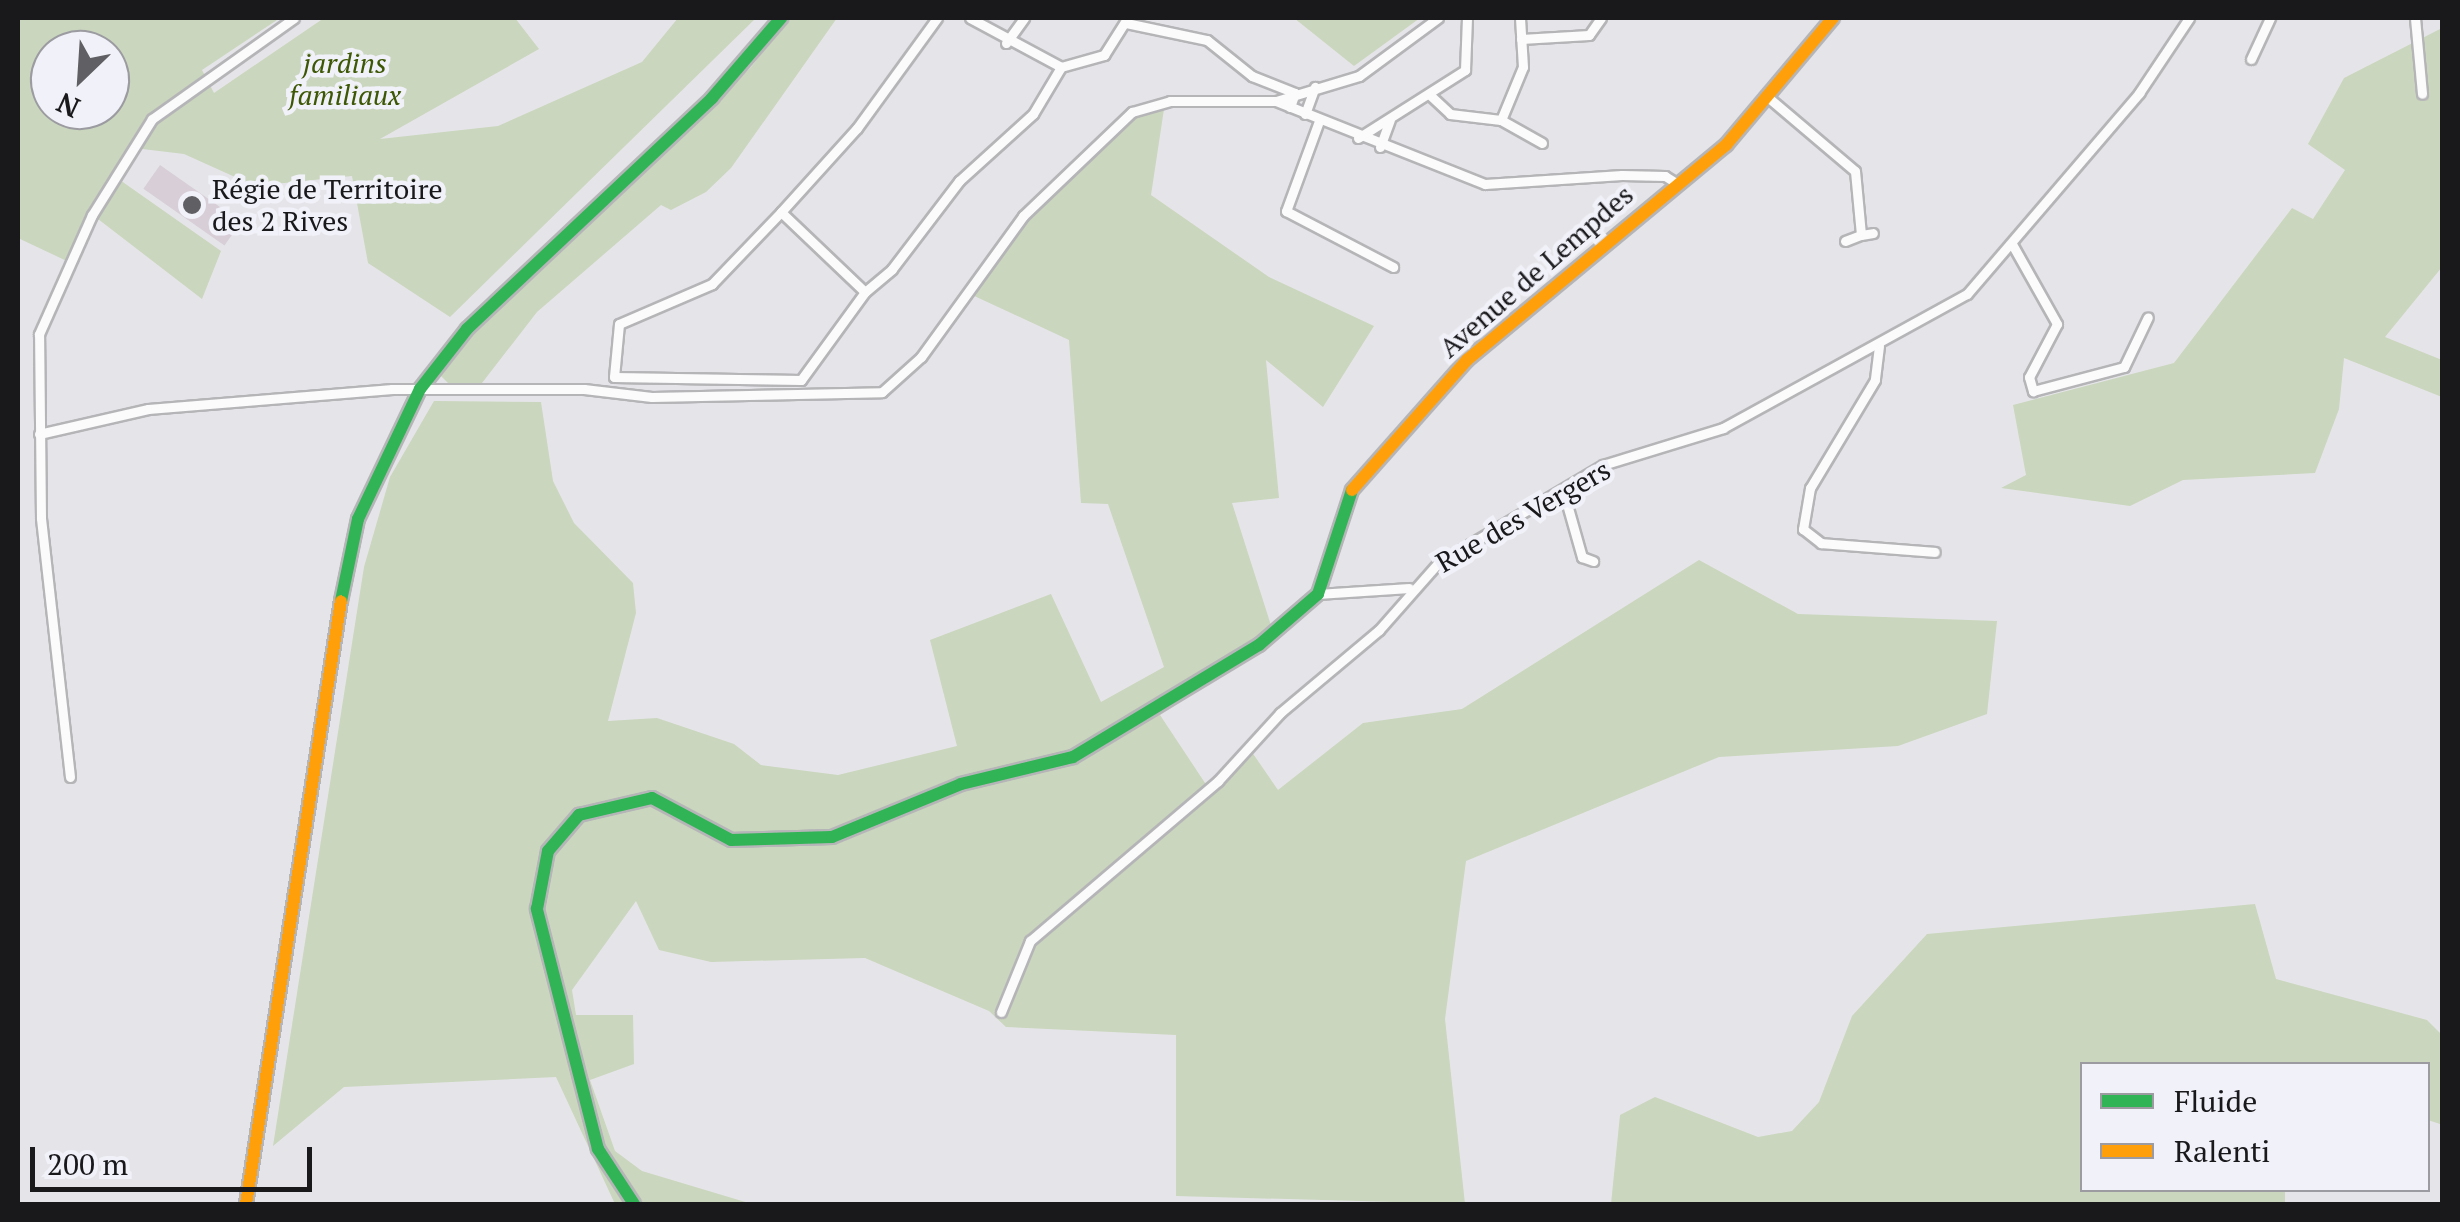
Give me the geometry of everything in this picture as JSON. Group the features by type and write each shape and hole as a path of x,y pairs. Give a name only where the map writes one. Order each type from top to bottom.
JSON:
{"street":[{"path":"70,777 39,434 39,334 126,153 152,119 294,18"},
{"path":"246,1204 358,519 386,451 420,389 478,317 712,98 781,18"},
{"path":"937,18 858,128 712,284 618,324 614,376 801,380 865,292 892,269 958,181 1032,114 1061,67"},
{"path":"970,18 1006,43 1061,67 1104,55 1126,20 1196,36 1252,76 1295,93"},
{"path":"1006,43 1024,18"},
{"path":"39,434 148,409 420,389 652,397 882,392 921,356 1023,216 1122,119 1170,101 1276,101 1317,85 1360,76 1438,18"},
{"path":"1358,138 1430,96 1470,60 1467,18"},
{"path":"1502,120 1522,66 1520,18"},
{"path":"1521,38 1589,34 1600,18"},
{"name":"Avenue de Lempdes","path":"1318,594 1344,505 1362,477 1466,360 1678,184 1770,99 1833,18"},
{"name":"Rue des Vergers","path":"1001,1012 1030,940 1218,782 1280,713 1379,630 1409,588 1603,465 1724,428 1879,346 1967,294 2139,92 2190,18"},
{"path":"2251,59 2270,18"},
{"path":"2415,18 2422,94"},
{"path":"1305,114 1317,85"},
{"path":"1290,107 1295,93"},
{"path":"1430,96 1450,114 1502,120 1542,142"},
{"path":"1770,99 1855,171 1861,235"},
{"path":"1276,101 1380,148 1485,184 1622,175 1665,176 1678,184"},
{"path":"1319,120 1286,212 1393,267"},
{"path":"1380,148 1390,120"},
{"path":"781,212 865,292"},
{"path":"1845,240 1873,233"},
{"path":"2012,244 2057,324 2029,377 2033,391 2124,367 2148,317"},
{"path":"1879,346 1875,380 1810,488 1803,529 1822,543 1934,552"},
{"path":"1563,490 1582,558 1592,561"},
{"path":"634,1204 598,1150 537,909 548,851 579,815 652,798 731,840 832,836 960,784 1073,757 1282,629 1318,594 1409,588"}],"green space":[{"name":"jardins familiaux","path":"18,18 280,18 202,70 214,93 324,18 515,18 539,49 380,139 498,126 642,62 678,18 756,18 450,317 368,263 352,176 255,186 184,154 134,148 117,178 221,251 202,299 98,219 71,263 18,238"},
{"path":"789,18 837,18 731,168 706,192 671,210 661,205 537,312 482,383 449,384 440,375 473,332 751,67"},
{"path":"1294,18 1420,18 1354,66"},
{"path":"2442,28 2442,267 2385,337 2442,360 2442,397 2344,358 2339,409 2315,473 2183,480 2130,506 2001,488 2026,475 2013,405 2174,363 2292,208 2313,219 2345,170 2308,144 2344,78"},
{"path":"1164,109 1151,195 1269,277 1374,326 1323,407 1266,360 1279,498 1232,503 1276,641 1160,715 1207,786 1247,745 1278,790 1363,723 1462,709 1699,560 1798,614 1997,621 1987,714 1898,746 1719,757 1466,861 1445,1019 1465,1204 1176,1196 1176,1035 1006,1027 989,1011 865,958 711,962 659,950 636,901 572,990 576,1015 633,1015 634,1064 590,1080 615,1151 642,1171 752,1204 615,1204 556,1077 344,1087 273,1146 364,567 390,477 434,401 541,402 553,481 574,523 633,583 636,613 608,721 657,718 734,744 761,765 838,775 957,746 930,640 1051,594 1101,702 1164,667 1108,504 1081,503 1069,340 970,294 1004,244 1080,165 1145,110"},
{"path":"2255,904 2276,979 2427,1020 2442,1035 2440,1124 2430,1121 2430,1062 2080,1062 2080,1192 2285,1192 2285,1204 1611,1204 1620,1115 1655,1097 1758,1137 1792,1131 1819,1102 1852,1016 1927,934"}],"building":[{"name":"Régie de Territoire des 2 Rives","path":"160,165 241,222 224,246 143,189"}],"traffic: fast":[{"path":"341,601 358,519 420,389 467,329 712,98 781,18"},
{"path":"634,1204 598,1149 537,909 548,851 579,815 652,798 731,840 832,837 961,784 1073,757 1259,645 1318,594 1352,490"}],"traffic: slow":[{"path":"1352,490 1467,360 1726,145 1833,18"},
{"path":"246,1204 341,601"}],"place":[{"name":"Régie de Territoire des 2 Rives","path":"192,205"}]}
